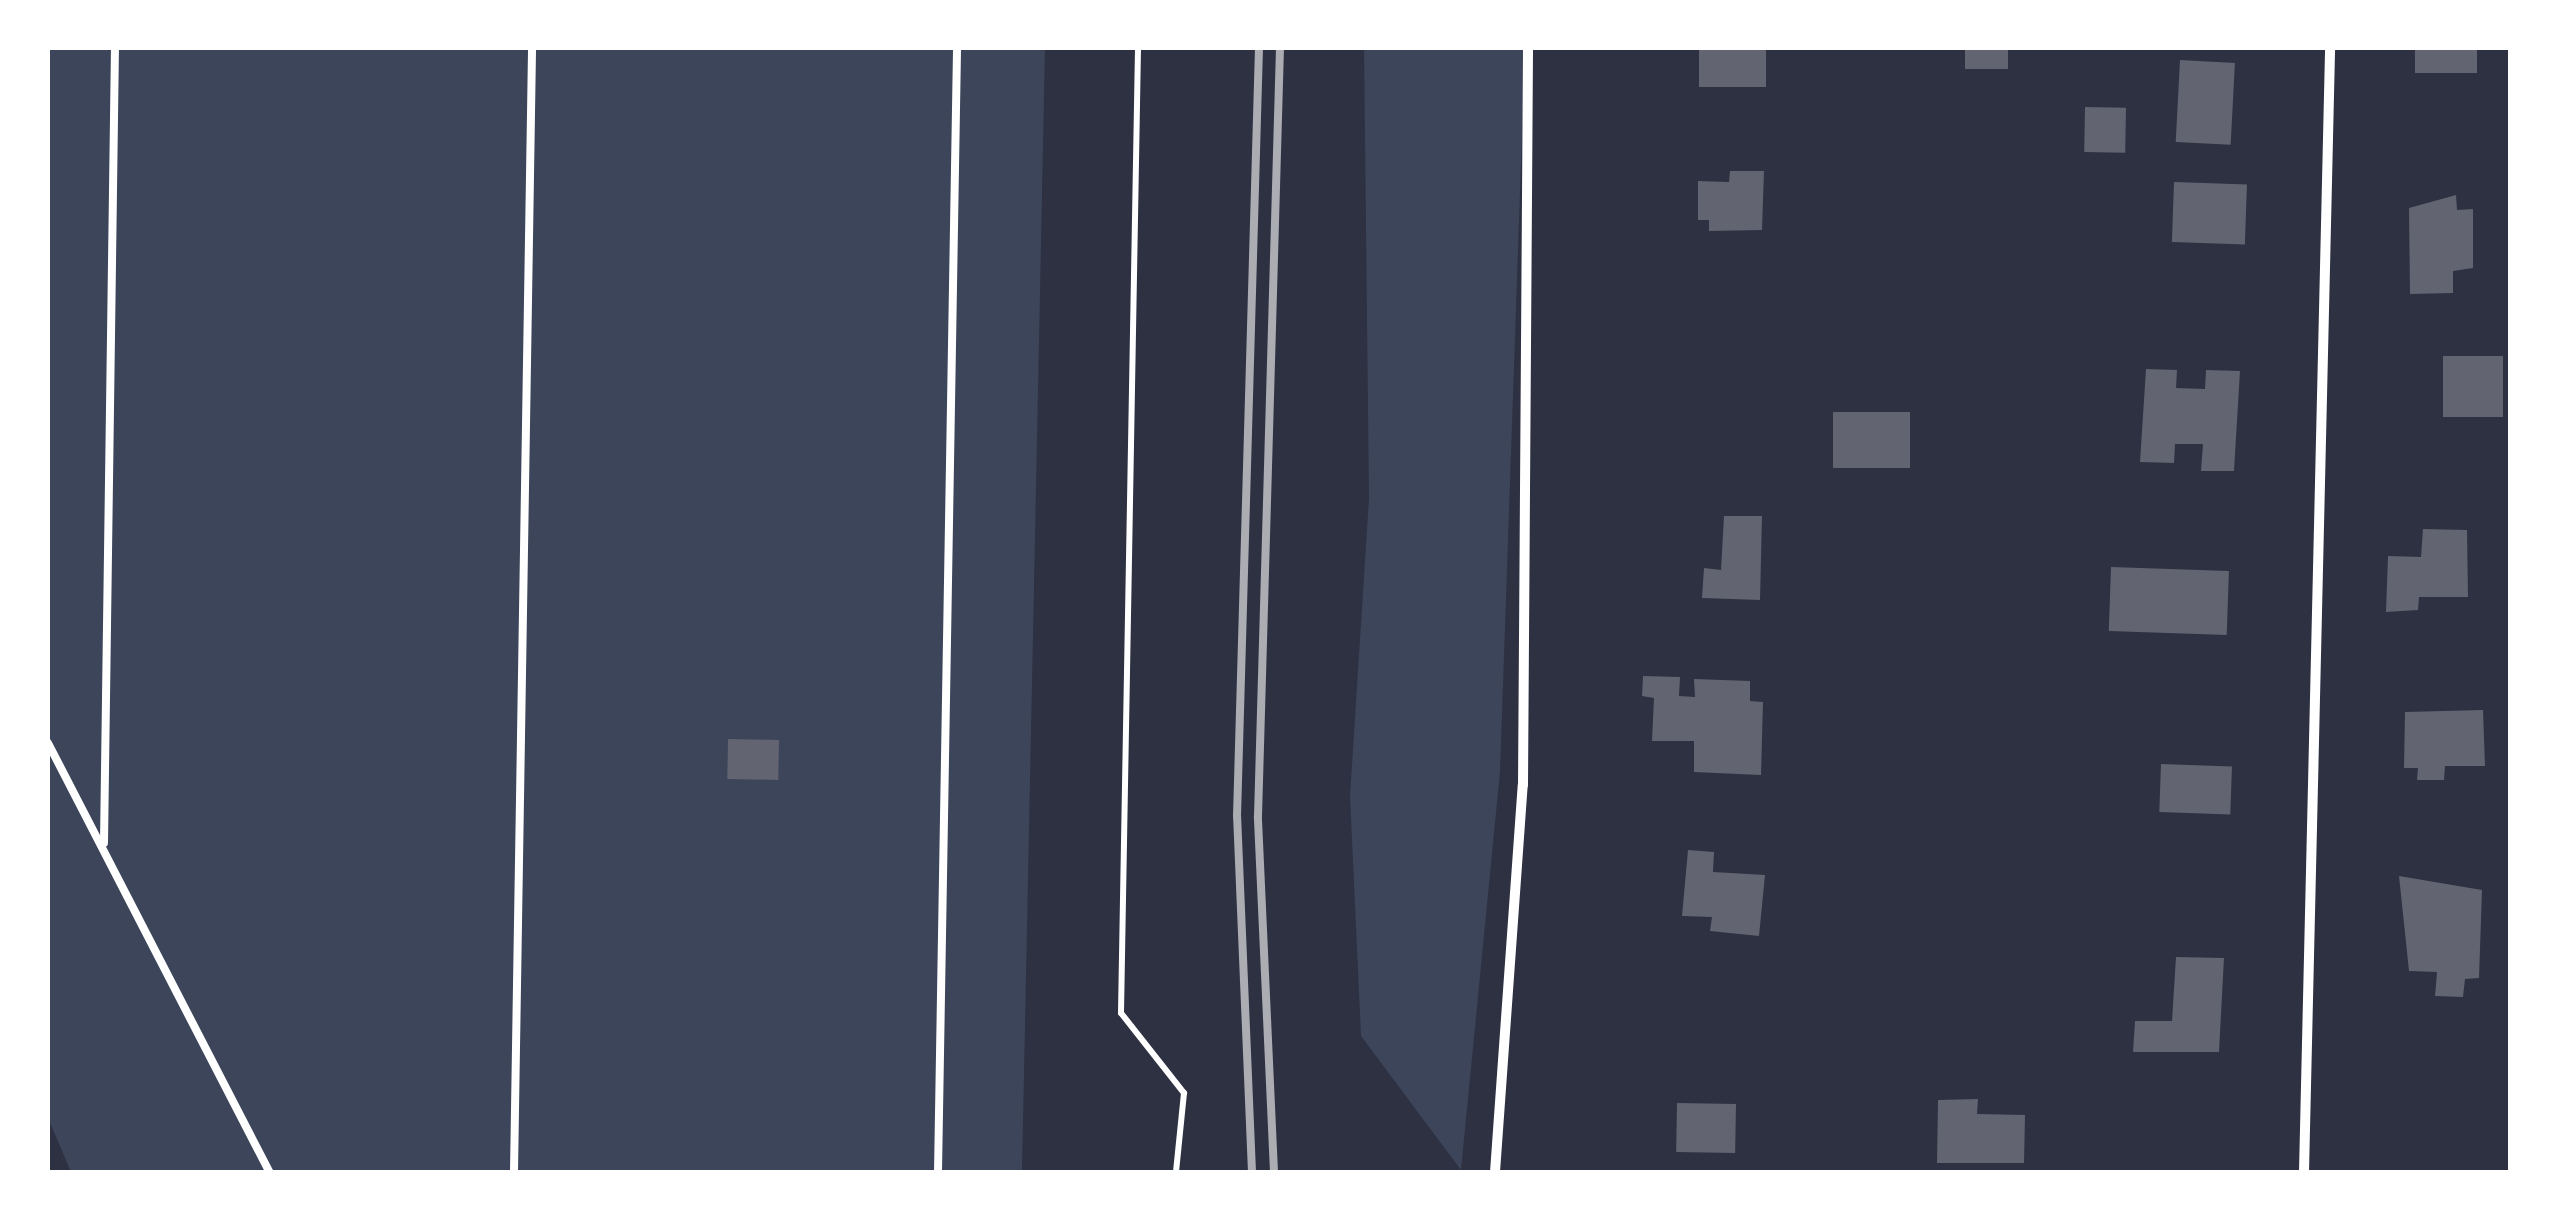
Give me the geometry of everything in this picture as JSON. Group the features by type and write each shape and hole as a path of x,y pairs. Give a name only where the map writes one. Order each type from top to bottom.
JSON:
{"street":[{"path":"1495,1172 1523,785 1528,48"},
{"path":"2304,1172 2330,48"}],"lane":[{"path":"104,844 115,48"},
{"path":"514,1172 532,48"},
{"path":"938,1172 958,48"},
{"path":"48,743 104,844 269,1172"}],"path":[{"path":"1138,48 1121,1013 1184,1093 1176,1172"}],"shaded area":[{"path":"48,48 1045,48 1022,1172 71,1172 48,1118"},
{"path":"1364,48 1525,48 1500,772 1461,1170 1361,1036 1350,796 1369,498"}],"building":[{"path":"1699,48 1766,48 1766,87 1699,87"},
{"path":"1965,48 2008,48 2008,69 1965,69"},
{"path":"2415,48 2477,48 2477,73 2415,73"},
{"path":"2180,60 2235,63 2231,145 2176,142"},
{"path":"2085,107 2126,108 2125,153 2084,152"},
{"path":"1730,171 1764,171 1762,230 1709,231 1709,220 1698,220 1698,181 1729,182"},
{"path":"2174,182 2247,185 2245,245 2172,242"},
{"path":"2456,195 2457,210 2473,209 2473,268 2453,271 2453,293 2410,294 2409,208"},
{"path":"2443,356 2503,356 2503,417 2443,417"},
{"path":"2146,369 2177,370 2176,388 2205,389 2206,370 2240,371 2234,471 2201,471 2203,444 2175,444 2174,463 2140,462"},
{"path":"1833,412 1910,412 1910,468 1833,468"},
{"path":"1724,516 1762,516 1760,600 1702,598 1704,568 1721,570"},
{"path":"2423,529 2467,530 2468,597 2419,597 2418,610 2386,612 2388,556 2421,557"},
{"path":"2111,567 2229,571 2227,635 2109,631"},
{"path":"1643,676 1680,677 1679,696 1695,697 1694,679 1750,681 1750,701 1763,702 1761,775 1694,772 1694,741 1652,741 1654,698 1642,696"},
{"path":"2483,710 2485,766 2445,766 2444,780 2417,780 2418,768 2404,768 2405,712"},
{"path":"728,739 779,740 778,780 727,779"},
{"path":"2161,764 2232,766 2230,814 2159,812"},
{"path":"1688,850 1714,852 1713,872 1765,875 1759,936 1710,931 1712,917 1682,916"},
{"path":"2399,876 2482,890 2479,978 2465,979 2463,997 2435,996 2437,972 2409,971"},
{"path":"2176,957 2224,958 2219,1052 2133,1052 2135,1021 2172,1021"},
{"path":"1978,1099 1977,1114 2025,1115 2024,1163 1937,1163 1938,1100"},
{"path":"1677,1103 1736,1104 1735,1153 1676,1152"}],"railway":[{"path":"1252,1172 1237,816 1259,48"},
{"path":"1274,1172 1258,816 1280,48"}]}
